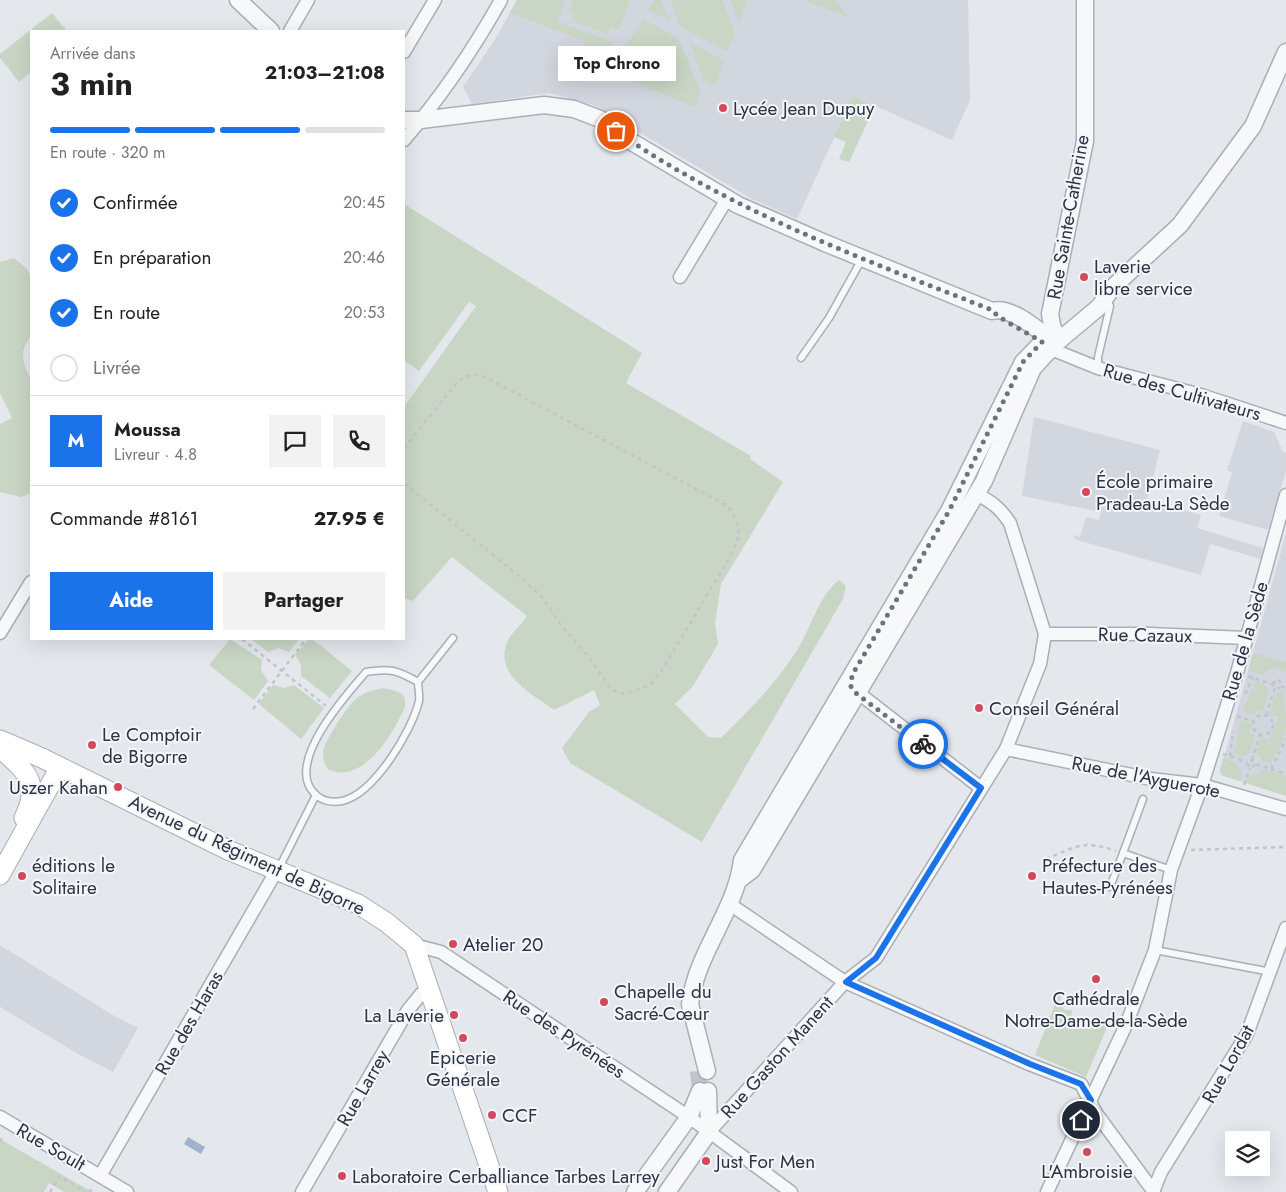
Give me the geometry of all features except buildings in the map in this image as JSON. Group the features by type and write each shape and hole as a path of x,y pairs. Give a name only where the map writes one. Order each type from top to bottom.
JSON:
{"main road":[{"name":"Avenue du Régiment de Bigorre","path":"0,740 60,767 228,850 358,904 386,922 414,946"},
{"path":"0,748 24,768 31,786 27,811 14,837 15,850"},
{"path":"0,875 60,767"},
{"path":"414,946 498,1192"}],"street":[{"path":"238,0 270,30"},
{"path":"291,30 308,0"},
{"path":"405,50 435,0"},
{"path":"405,139 421,120 478,40 501,0"},
{"name":"Rue Sainte-Catherine","path":"1050,341 1050,314 1085,141 1085,0"},
{"path":"702,1071 705,1059 701,1053 690,1004 692,989 728,903 740,880 742,860 949,511 1023,362 1050,341 1089,301 1109,294 1180,225 1253,126 1286,52"},
{"path":"405,120 421,120 544,105 574,109 600,119 632,142 728,199 862,258 992,310 1000,309 1012,314 1038,328 1050,341"},
{"path":"680,278 728,199"},
{"path":"740,880 752,870 984,481 1033,368 1050,341"},
{"name":"Rue des Cultivateurs","path":"1050,341 1079,360 1098,368 1201,395 1286,423"},
{"name":"Rue Gaston Manent","path":"709,1132 846,982 876,958 1006,748 1036,676 1045,634 1010,523 1001,510 991,501 976,494"},
{"name":"Rue de la Sède","path":"1047,1192 1126,1026 1155,950 1171,870 1202,786 1237,673 1286,495"},
{"path":"0,632 30,584"},
{"name":"Rue Cazaux","path":"1045,634 1149,634 1246,638"},
{"path":"852,675 851,687 857,694 981,788"},
{"name":"Rue de l'Ayguerote","path":"1006,748 1151,779 1202,786 1286,808"},
{"name":"Rue des Haras","path":"100,1176 277,870"},
{"path":"728,903 846,982 1030,1064 1081,1084 1091,1100 1096,1113 1153,1192"},
{"name":"Rue Lordat","path":"1153,1192 1161,1172 1247,1034 1271,972 1281,958 1286,928"},
{"name":"Rue des Pyrénées","path":"414,946 441,952 689,1117 791,1192"},
{"name":"Rue Larrey","path":"302,1192 408,1010 420,994 429,990"},
{"path":"635,1192 689,1117 704,1091 709,1132 666,1192"},
{"name":"Rue Soult","path":"0,1117 127,1192"}],"lane":[{"path":"801,358 829,318 862,258"},
{"path":"1098,368 1098,357 1110,306 1109,294"},
{"path":"418,682 401,672 387,669 366,672 333,712 309,752 306,771 307,785 316,795 328,802 343,801 372,783 400,744 415,713 419,698 418,682 454,638"},
{"path":"277,870 316,795"},
{"path":"1110,887 1143,799"},
{"path":"1123,853 1171,870"},
{"path":"1155,950 1271,972"}],"path":[{"path":"405,447 458,380 473,374 483,376 728,506 739,526 738,538 731,555 695,618 662,670 650,685 640,690 621,693 612,690 587,655 560,624 543,598 520,576 405,484"},
{"path":"243,640 333,712"},
{"path":"253,709 305,640"},
{"path":"1237,673 1272,684 1275,688"},
{"path":"1242,702 1253,678"},
{"path":"1272,684 1272,681 1278,679 1281,686"},
{"path":"1275,688 1281,686 1286,688"},
{"path":"1266,715 1275,688"},
{"path":"1230,756 1240,709"},
{"path":"1261,715 1266,715 1271,718 1273,728 1270,733 1260,735 1255,732 1253,721 1261,715"},
{"path":"1237,716 1253,721"},
{"path":"1252,760 1260,735"},
{"path":"1271,768 1286,739"},
{"path":"1212,751 1247,762 1252,760"},
{"path":"1252,760 1255,764 1286,774"},
{"path":"1247,762 1250,768"},
{"path":"1241,797 1250,768 1255,764"},
{"path":"1046,859 1084,844 1095,844 1123,853"},
{"path":"1177,850 1286,847"},
{"path":"0,1142 2,1138"},
{"path":"50,1192 59,1176 86,1192"}],"shaded area":[{"name":"Lycée Jean Dupuy","path":"517,0 968,0 970,100 952,140 853,96 797,219 752,199 593,105 549,93 472,104 463,87 496,38"},
{"name":"École primaire Pradeau-La Sède","path":"1034,417 1160,450 1147,500 1201,515 1197,528 1263,548 1261,559 1210,544 1201,575 1074,539 1075,535 1080,537 1086,517 1099,520 1101,512 1022,496"},
{"path":"1243,421 1274,432 1283,452 1286,453 1286,471 1268,530 1219,516 1232,473 1227,470"},
{"path":"1286,533 1286,796 1221,775 1220,772"},
{"path":"0,945 111,1014 138,1028 113,1072 80,1055 0,1007"}],"green space":[{"path":"517,0 565,0 558,22 613,42 598,67 578,60 586,41 510,13"},
{"path":"573,0 630,0 619,30 610,27 607,34 571,20 573,14 568,12"},
{"path":"654,0 661,0 670,20 648,10"},
{"path":"671,0 722,0 735,33 727,51 679,26"},
{"path":"730,0 748,0 739,23"},
{"path":"835,0 848,17 807,1"},
{"path":"52,13 66,30 30,30"},
{"path":"643,19 678,38 701,92 695,107 609,73"},
{"path":"30,30 30,73 19,82 0,58 0,54"},
{"path":"689,42 724,60 714,86 704,81"},
{"path":"853,96 875,106 849,162 839,159 846,142 834,137"},
{"path":"405,205 642,353 626,383 751,456 750,459 783,482 721,584 715,623 718,644 693,686 675,704 708,737 721,738 753,705 792,658 832,586 839,580 846,586 843,599 702,842 570,763 562,748 589,712 600,705 594,690 554,710 517,682 505,663 504,652 508,640 527,616 452,557 413,601 405,598 405,406 476,306 469,302 419,371 405,361"},
{"path":"14,258 27,269 30,275 30,338 24,347 23,357 30,377 30,493 21,497 0,492 0,424 12,418 0,393 0,262"},
{"path":"229,640 232,640 262,660 261,670 268,681 254,700 209,665"},
{"path":"252,640 298,640 289,652 278,648 268,652"},
{"path":"308,640 313,640 352,671 330,698 301,676 301,665 295,655"},
{"path":"1253,653 1286,662 1286,672 1276,668 1268,670 1263,675 1248,671"},
{"path":"1256,680 1264,684 1269,692 1263,712 1256,710 1255,715 1242,711"},
{"path":"273,685 284,688 294,685 324,708 301,739 259,704"},
{"path":"383,688 400,693 405,700 402,714 386,742 370,760 351,771 329,770 324,762 323,752 327,740 337,724 357,698 363,694"},
{"path":"1284,689 1286,729 1281,745 1271,763 1262,761 1257,752 1261,737 1270,740 1278,717 1269,714 1275,695"},
{"path":"1240,720 1252,724 1249,733 1255,735 1250,752 1242,756 1234,754"},
{"path":"1223,758 1234,762 1242,774 1240,781 1221,775 1220,769"},
{"path":"1264,769 1286,776 1286,796 1246,783 1248,776 1257,775"},
{"path":"1062,993 1059,1003 1064,1010 1072,1010 1071,1018 1075,1024 1086,1028 1092,1026 1098,1019 1101,1025 1108,1025 1086,1077 1035,1055 1059,994"},
{"path":"0,1139 92,1192 64,1192 49,1183 44,1192 0,1192"}],"water":[{"path":"188,1137 205,1147 201,1154 184,1144"}],"tunnel":[{"path":"698,1071 700,1091"}],"way so far":[{"path":"616,131 738,205 799,232 992,310 995,316 1014,324 1042,342 1029,353 1023,362 949,511 852,675 851,687 857,694 923,744"}],"place":[{"name":"Lycée Jean Dupuy","path":"723,108"},
{"name":"Top Chrono","path":"616,131"},
{"name":"Laverie libre service","path":"1084,277"},
{"name":"École primaire Pradeau-La Sède","path":"1086,492"},
{"name":"Conseil Général","path":"979,708"},
{"name":"Le Comptoir de Bigorre","path":"92,745"},
{"name":"Uszer Kahan","path":"118,787"},
{"name":"éditions le Solitaire","path":"22,876"},
{"name":"Préfecture des Hautes-Pyrénées","path":"1032,876"},
{"name":"Atelier 20","path":"453,944"},
{"name":"Cathédrale Notre-Dame-de-la-Sède","path":"1096,979"},
{"name":"Chapelle du Sacré-Cœur","path":"604,1002"},
{"name":"La Laverie","path":"454,1015"},
{"name":"Epicerie Générale","path":"463,1038"},
{"name":"CCF","path":"492,1115"},
{"name":"L'Ambroisie","path":"1087,1152"},
{"name":"Just For Men","path":"706,1161"},
{"name":"Laboratoire Cerballiance Tarbes Larrey","path":"342,1176"}],"route":[{"path":"923,744 981,788 876,958 846,982 1030,1064 1081,1084 1091,1100 1081,1120"}]}
